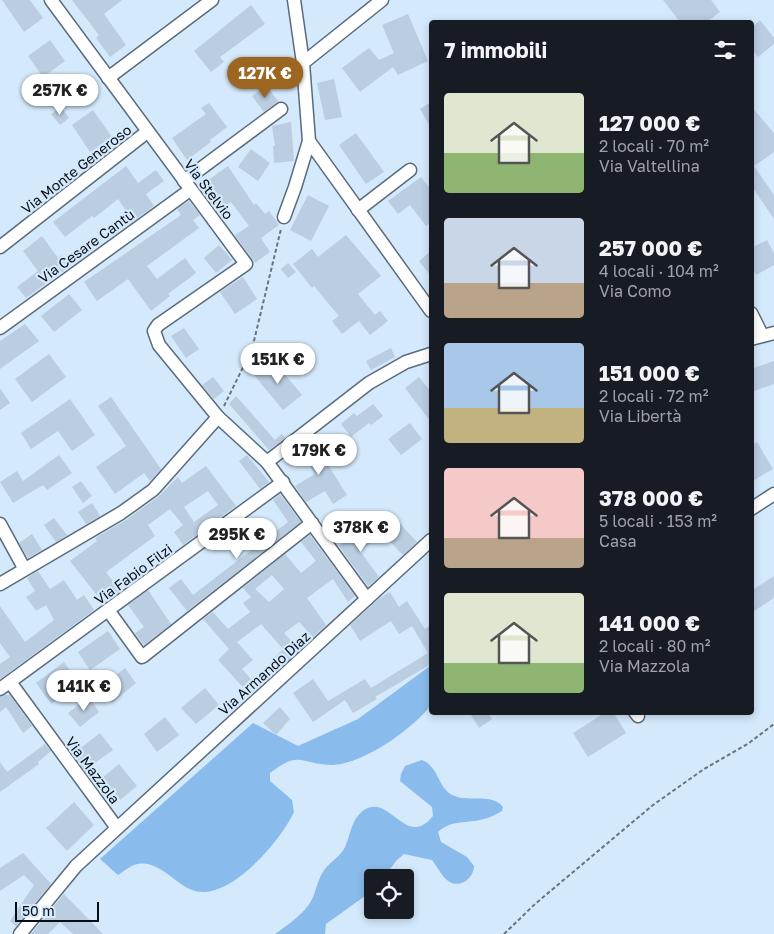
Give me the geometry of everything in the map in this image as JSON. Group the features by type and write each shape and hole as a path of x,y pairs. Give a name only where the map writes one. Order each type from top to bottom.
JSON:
{"street":[{"name":"Via Stelvio","path":"51,0 246,264 158,325 154,331 158,345 218,417"},
{"path":"108,78 212,0"},
{"path":"284,217 309,141 303,63 294,0"},
{"path":"303,63 382,0"},
{"name":"Via Cesare Cantù","path":"0,328 187,185 281,109"},
{"name":"Via Monte Generoso","path":"0,248 147,132"},
{"path":"309,141 429,308"},
{"path":"358,210 410,170"},
{"path":"754,319 762,336"},
{"path":"267,462 375,378 406,362 429,355"},
{"path":"0,584 121,512 153,490 218,417 267,462 367,599"},
{"name":"Via Fabio Filzi","path":"5,686 283,482"},
{"path":"754,507 774,494"},
{"path":"108,610 142,657 312,523"},
{"path":"0,524 24,568"},
{"name":"Via Armando Diaz","path":"20,934 76,866 429,542"},
{"name":"Via Mazzola","path":"5,686 117,828"}],"path":[{"path":"218,417 252,349 284,217"},
{"path":"504,934 535,904 653,805 704,770 749,743 774,724"}],"shaded area":[{"path":"429,667 429,707 400,735 357,759 331,765 294,760 270,773 270,781 292,800 294,812 266,852 239,877 224,886 209,891 195,891 181,884 161,869 146,864 138,864 118,875 100,859 253,723 298,746 358,719"},
{"path":"422,760 431,767 449,793 462,798 491,800 498,802 503,807 502,811 488,818 454,823 438,832 441,842 467,857 474,866 470,877 464,882 453,883 445,878 432,860 404,854 390,869 364,869 364,897 326,924 325,934 275,934 297,918 310,903 323,872 343,850 356,818 364,810 373,807 382,809 406,825 414,827 423,825 433,816 432,807 400,781 405,766"}],"building":[{"path":"2,0 30,0 43,18 24,32"},
{"path":"72,0 122,0 104,14 126,45 110,57 96,38 99,35"},
{"path":"663,0 711,0 720,12 710,20 678,20"},
{"path":"251,5 265,24 220,57 224,62 211,72 194,51"},
{"path":"408,14 428,61 398,75 393,67 360,92 342,68 369,48 379,60 394,53 382,25"},
{"path":"760,20 774,38 774,44 758,57 754,52 754,25"},
{"path":"50,40 65,61 43,77 28,56"},
{"path":"272,62 284,78 275,85 263,69"},
{"path":"73,78 83,92 64,106 54,91"},
{"path":"334,79 342,117 325,120 317,83"},
{"path":"266,85 278,101 264,112 252,96"},
{"path":"209,103 227,127 187,160 172,138 206,114 201,108"},
{"path":"429,103 429,125 420,109"},
{"path":"61,107 69,118 60,125 51,114"},
{"path":"93,110 112,137 90,152 72,125"},
{"path":"754,110 774,133 774,152 754,166"},
{"path":"291,122 294,161 274,163 273,146 275,146 272,126"},
{"path":"356,133 384,172 366,184 339,145"},
{"path":"251,149 270,163 258,181 238,167"},
{"path":"126,166 138,183 156,170 164,181 146,194 154,206 133,221 118,199 65,237 53,222"},
{"path":"228,166 254,205 256,203 265,214 269,211 279,225 261,238 270,252 255,263 235,235 249,226 231,202 225,206 207,181"},
{"path":"754,166 774,195 774,219 754,189"},
{"path":"421,177 429,187 429,224 426,226 410,205 398,214 388,201"},
{"path":"308,195 329,206 311,241 290,230"},
{"path":"189,201 200,215 193,220 199,228 147,266 157,279 185,258 196,273 168,294 170,296 151,311 128,279 97,301 84,282 181,215 177,209"},
{"path":"346,235 381,276 358,294 375,315 380,311 388,321 370,335 359,321 342,334 332,321 339,316 314,286 312,288 293,264 312,249 318,257"},
{"path":"42,236 58,258 61,255 69,267 26,298 17,287 38,271 23,251"},
{"path":"767,240 774,253 774,265 756,275 754,271 754,246"},
{"path":"219,245 232,260 216,273 204,258"},
{"path":"429,253 429,274 419,261"},
{"path":"288,263 296,272 288,278 281,269"},
{"path":"243,277 257,299 235,314 220,292"},
{"path":"69,294 82,310 54,332 41,316"},
{"path":"25,324 39,341 0,369 0,341"},
{"path":"184,328 199,349 186,358 171,336"},
{"path":"391,348 395,357 371,370 366,361"},
{"path":"49,354 66,377 32,402 15,379"},
{"path":"273,360 302,395 283,410 254,375"},
{"path":"774,361 774,384 754,391 754,368"},
{"path":"213,377 224,391 214,399 202,385"},
{"path":"419,377 429,390 429,419 405,388"},
{"path":"0,388 10,403 0,410"},
{"path":"236,396 275,440 282,434 285,438 269,450 229,404"},
{"path":"111,397 161,469 150,481 144,473 115,494 96,467 126,446 98,406"},
{"path":"70,399 95,435 72,451 58,431 31,449 21,433"},
{"path":"373,404 383,416 371,425 369,423 351,437 341,424 354,413 357,416"},
{"path":"410,423 422,439 401,455 388,439"},
{"path":"311,438 347,495 333,504 325,491 306,502 295,486 315,474 298,448"},
{"path":"757,442 773,469 754,480 754,444"},
{"path":"59,455 72,473 47,490 43,485 13,503 0,482 17,471 23,481"},
{"path":"247,455 269,482 260,489 239,461"},
{"path":"206,466 236,506 183,545 174,532 183,525 170,509 148,525 155,536 106,572 120,591 103,603 70,561 97,541 95,538 126,520 158,497 178,477 182,483","holes":["208,491 218,505 194,522 184,507"]},
{"path":"81,481 92,496 83,503 72,487"},
{"path":"280,494 301,522 187,611 169,588 181,579 193,595 288,522 273,500"},
{"path":"92,503 100,516 86,524 78,512"},
{"path":"392,515 417,542 403,555 378,529"},
{"path":"54,518 67,535 56,542 44,525"},
{"path":"372,524 380,536 360,551 379,577 368,586 339,546"},
{"path":"32,534 42,550 28,558 19,543"},
{"path":"310,535 355,596 348,602 333,579 307,598 326,625 313,637 299,622 284,633 299,650 276,672 269,663 283,649 261,624 237,642 253,660 242,669 258,687 250,695 218,660 229,649 203,619 213,612 228,629 250,612 243,603 251,597 243,588 285,554 301,573 316,561 301,542","holes":["272,575 284,589 269,602 255,589"]},
{"path":"38,571 50,589 64,580 77,600 84,595 94,610 0,679 0,664 10,657 0,643 0,606 25,642 54,620 46,605 36,611 26,597 35,591 27,578"},
{"path":"774,576 774,598 754,611 754,589"},
{"path":"148,590 171,624 144,645 135,633 144,627 128,605"},
{"path":"390,592 399,607 407,601 425,629 429,626 429,665 375,697 377,699 353,713 345,700 313,722 293,693 313,679 328,701 365,679 371,688 428,653 412,626 399,634 391,621 360,641 350,625 380,598"},
{"path":"108,631 120,649 90,670 78,652"},
{"path":"64,662 78,682 78,685 51,704 36,683"},
{"path":"125,668 136,683 112,703 101,687"},
{"path":"205,688 219,705 196,724 181,708"},
{"path":"10,695 32,726 23,733 6,707 0,712 0,697"},
{"path":"89,697 99,712 80,727 68,713"},
{"path":"280,707 290,719 276,735 263,723"},
{"path":"471,715 489,715 492,719 479,728"},
{"path":"601,715 615,715 626,733 588,757 573,733"},
{"path":"165,717 179,735 157,752 144,734"},
{"path":"100,733 113,750 85,770 73,754"},
{"path":"45,744 51,751 38,762 39,764 0,792 0,762 7,772"},
{"path":"119,764 137,786 120,800 102,778"},
{"path":"74,802 94,825 67,851 46,828"},
{"path":"23,853 51,884 16,926 10,921 34,885 24,875 0,891 0,868"},
{"path":"64,894 103,934 73,934 60,922 48,934 31,934"}]}
